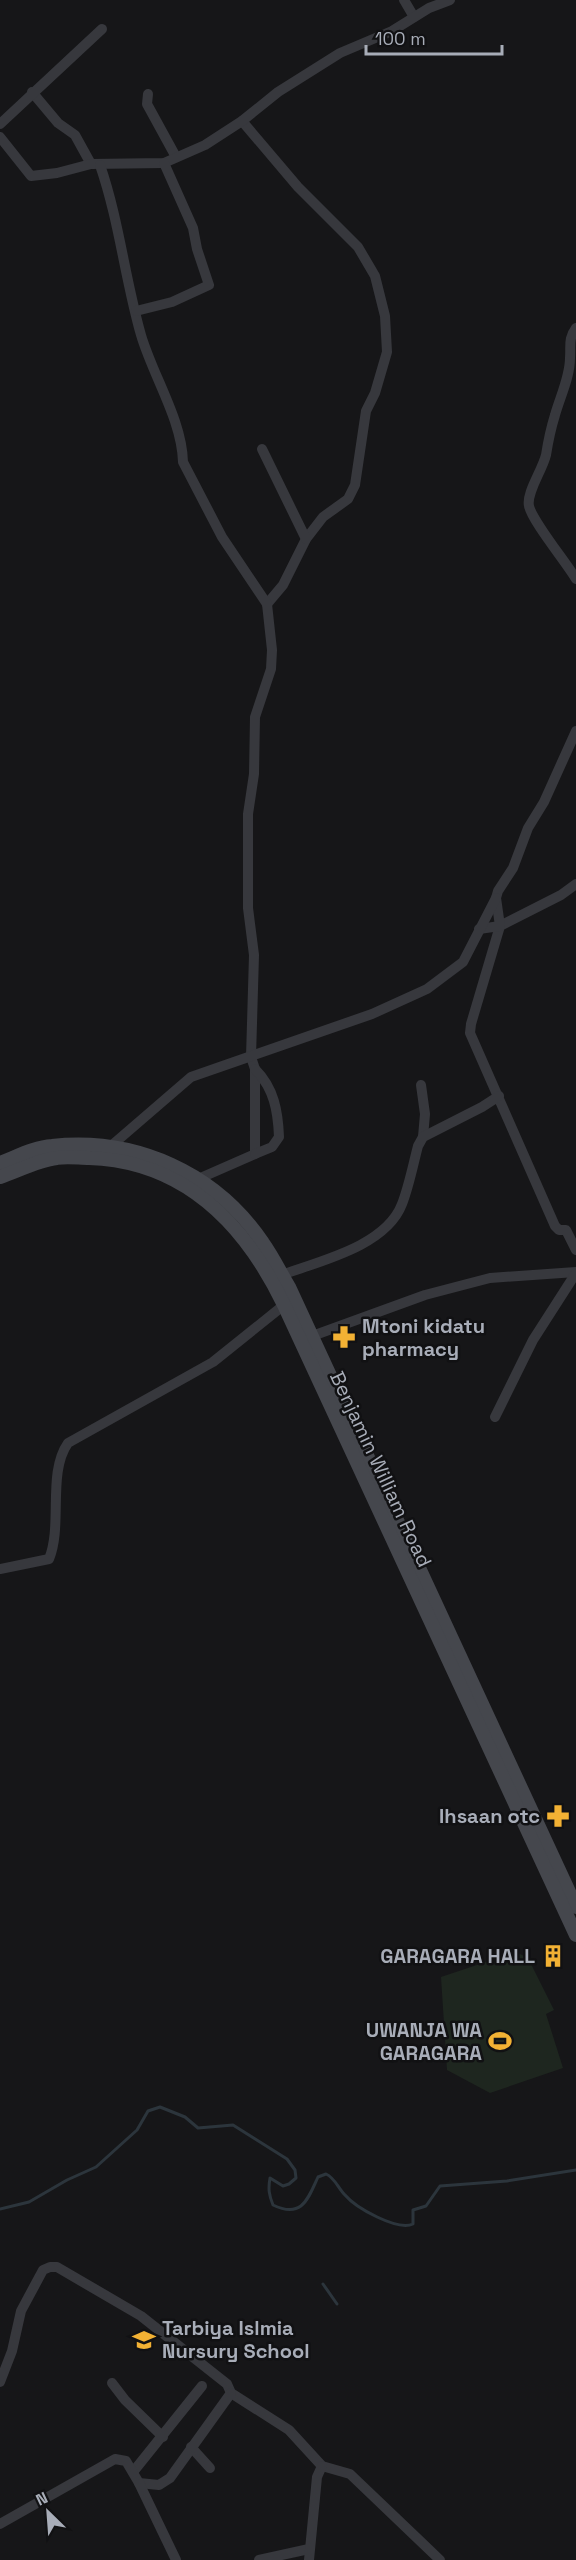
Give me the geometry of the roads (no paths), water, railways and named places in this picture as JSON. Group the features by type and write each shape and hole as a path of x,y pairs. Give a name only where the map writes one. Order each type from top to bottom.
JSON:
{"main road":[{"name":"Benjamin William Road","path":"0,1163 51,1146 111,1146 153,1156 195,1185 252,1248 305,1338 576,1907"},
{"name":"Benjamin William Road","path":"0,1177 57,1158 112,1159 154,1169 195,1185 209,1185 242,1217 264,1243 281,1275 305,1338 576,1935"}],"street":[{"path":"404,0 414,17"},
{"path":"0,137 31,176 57,173 95,164 164,163 205,145 242,121 278,92 340,53 392,31 414,17 450,0"},
{"path":"0,124 102,29"},
{"path":"32,92 58,123 75,135 95,164 112,202 127,284 149,362 170,411 190,478 233,555 267,604 272,650 271,669 255,717 254,774 248,814 248,908 254,955 251,1057 255,1069 255,1154"},
{"path":"148,94 147,104 176,157"},
{"path":"242,121 274,162 358,247 375,276 385,310 387,352 375,393 366,411 355,485 348,499 323,517 306,538 283,585 267,604"},
{"path":"136,310 172,302 209,285 197,249 193,228 164,163"},
{"path":"576,328 568,343 570,358 567,378 554,418 544,463 530,492 528,506 533,518 576,579"},
{"path":"262,449 306,538"},
{"path":"111,1146 185,1081 372,1014 427,989 464,962 485,916 513,868 528,828 544,802 576,730"},
{"path":"479,929 561,895 576,884"},
{"path":"496,898 500,920 470,1033 555,1226 559,1230 566,1230 576,1250"},
{"path":"485,916 500,920"},
{"path":"195,1185 272,1147 279,1137 276,1103 263,1077 255,1069"},
{"path":"281,1275 334,1256 381,1234 402,1206 418,1146 423,1137 425,1114 421,1085"},
{"path":"423,1137 482,1107 499,1095"},
{"path":"305,1338 425,1295 490,1278 576,1272"},
{"path":"495,1417 533,1340 576,1272"},
{"path":"0,1569 49,1559 55,1535 60,1461 64,1449 74,1438 161,1393 213,1362 284,1305"},
{"path":"0,2382 12,2351 21,2311 44,2270 57,2267 141,2316 227,2384 231,2393 290,2430 322,2466 350,2474 440,2560"},
{"path":"112,2383 125,2400 163,2437"},
{"path":"133,2472 202,2386"},
{"path":"140,2483 159,2485 170,2478 231,2393"},
{"path":"191,2447 210,2468"},
{"path":"0,2524 115,2459 126,2461 140,2483 176,2560"},
{"path":"259,2560 309,2554 317,2477 322,2466"}],"waterway":[{"path":"0,2209 29,2202 67,2180 96,2167 137,2130 148,2111 160,2107 185,2117 198,2128 233,2125 287,2159 295,2170 296,2178 283,2186 270,2178 269,2185 273,2205 283,2209 291,2210 303,2204 318,2177 326,2174 358,2206 387,2221 406,2225 413,2224 413,2210 426,2206 440,2186 507,2181 576,2170"},
{"path":"323,2284 337,2304"}],"place":[{"name":"Mtoni kidatu pharmacy","path":"344,1337"},
{"name":"Ihsaan otc","path":"558,1816"},
{"name":"GARAGARA HALL","path":"553,1956"},
{"name":"UWANJA WA GARAGARA","path":"500,2041"},
{"name":"Tarbiya Islmia Nursury School","path":"144,2340"}]}
